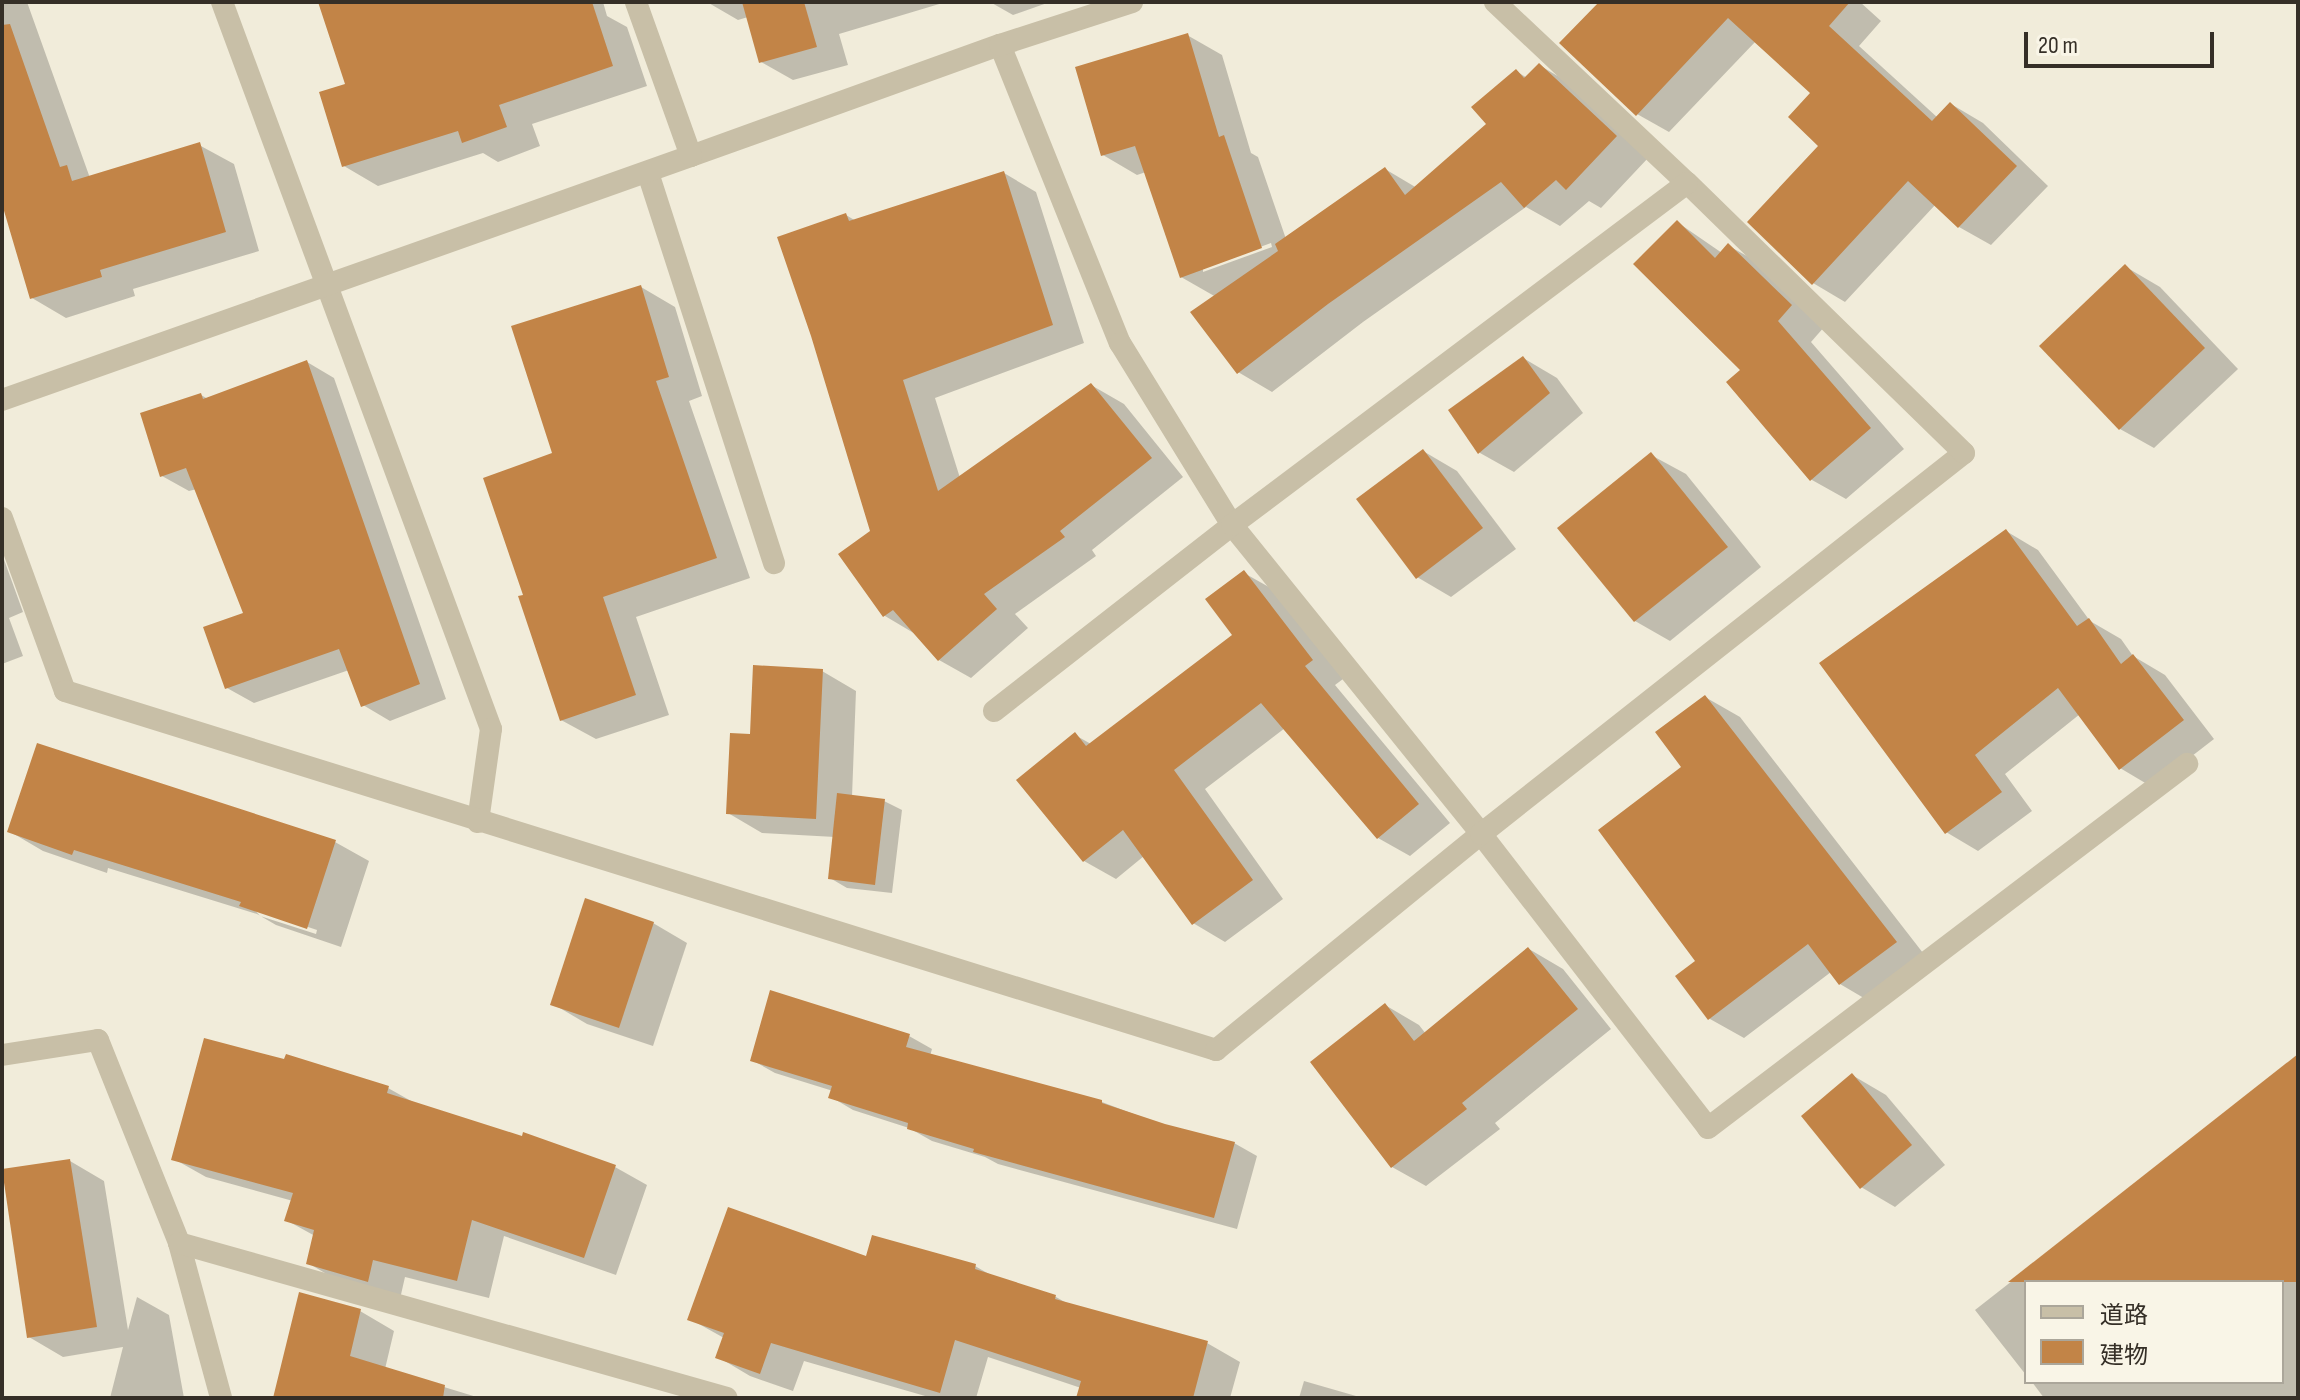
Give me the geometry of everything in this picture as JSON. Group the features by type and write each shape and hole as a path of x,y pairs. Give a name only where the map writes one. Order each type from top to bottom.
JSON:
{"street":[{"path":"222,2 491,729 478,822"},
{"path":"636,2 691,156"},
{"path":"2,400 648,173 1000,45 1132,2"},
{"path":"2,518 65,691 1216,1050 1481,834 1964,453 1687,183 1495,2"},
{"path":"1000,45 1120,343 1232,525 1481,834 1708,1128 2187,764"},
{"path":"648,173 774,563"},
{"path":"994,711 1232,525 1687,183"},
{"path":"2,1055 98,1040 179,1243 221,1398"},
{"path":"179,1243 727,1398"}],"building":[{"path":"318,2 592,2 613,66 499,105 507,127 462,143 458,131 342,167 319,92 345,84"},
{"path":"742,2 804,2 817,47 759,63"},
{"path":"1599,2 1850,2 1829,26 1932,121 1950,102 2017,166 1958,228 1908,181 1812,285 1747,222 1818,146 1788,117 1810,93 1728,18 1636,116 1559,43"},
{"path":"10,24 60,167 67,165 72,181 200,142 226,232 100,270 102,277 30,299 2,204 2,25"},
{"path":"1188,33 1219,137 1224,135 1262,248 1180,278 1135,146 1101,156 1075,67"},
{"path":"1539,63 1617,136 1566,190 1556,180 1524,208 1501,182 1328,304 1237,374 1190,312 1278,251 1275,244 1385,167 1405,195 1486,124 1471,107 1516,69 1524,78"},
{"path":"1004,171 1053,325 903,380 938,491 1091,383 1152,458 1060,531 1065,537 984,594 997,609 938,661 893,610 883,617 838,554 870,531 811,336 777,237 846,213 849,221"},
{"path":"1677,220 1715,258 1728,243 1792,305 1778,321 1871,428 1810,481 1726,382 1740,370 1633,264"},
{"path":"2125,264 2205,348 2119,430 2039,346"},
{"path":"641,285 669,377 656,381 717,558 603,597 636,695 560,721 518,596 523,595 483,478 552,453 511,326"},
{"path":"1523,356 1550,393 1478,454 1448,410"},
{"path":"307,360 420,684 361,707 339,649 225,689 203,627 243,613 186,468 160,477 140,413 201,393 203,399"},
{"path":"1423,449 1483,528 1416,579 1356,499"},
{"path":"1651,452 1728,547 1634,622 1557,528"},
{"path":"2006,529 2077,626 2089,618 2121,664 2133,654 2184,720 2119,770 2058,688 1975,755 2002,792 1945,834 1819,663"},
{"path":"1244,570 1313,660 1305,666 1419,804 1377,839 1261,703 1174,770 1253,880 1192,925 1123,830 1083,862 1016,780 1075,732 1086,746 1232,635 1205,599"},
{"path":"753,665 823,669 816,819 726,814 730,733 750,734"},
{"path":"1705,695 1897,942 1839,985 1808,944 1708,1020 1675,976 1695,961 1598,830 1681,767 1655,732"},
{"path":"37,743 336,840 307,929 239,906 241,902 74,850 72,855 7,832"},
{"path":"837,793 885,799 875,885 828,879"},
{"path":"585,898 654,922 619,1028 550,1005"},
{"path":"1528,947 1578,1009 1462,1103 1467,1109 1391,1168 1310,1062 1385,1003 1414,1041"},
{"path":"770,990 910,1034 906,1047 1102,1100 1102,1103 1165,1124 1235,1142 1214,1218 973,1152 974,1149 907,1129 908,1123 828,1098 832,1086 750,1061"},
{"path":"204,1038 284,1059 286,1054 389,1086 387,1093 522,1136 523,1132 616,1165 584,1258 472,1220 457,1281 373,1260 368,1282 306,1264 314,1230 284,1221 293,1193 171,1160"},
{"path":"2298,1054 2298,1282 2008,1282"},
{"path":"1852,1073 1912,1145 1860,1189 1801,1116"},
{"path":"70,1159 97,1327 27,1338 2,1169"},
{"path":"728,1207 866,1256 872,1235 976,1264 975,1269 1056,1295 1055,1299 1208,1341 1193,1398 1076,1398 1081,1381 955,1340 940,1393 771,1343 760,1374 715,1358 724,1333 687,1320"},
{"path":"299,1292 361,1309 350,1356 445,1385 443,1398 273,1398"}]}
